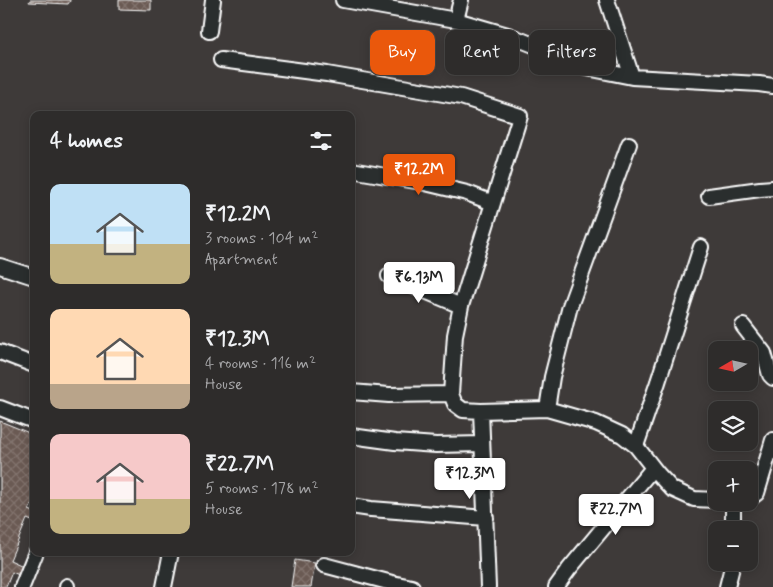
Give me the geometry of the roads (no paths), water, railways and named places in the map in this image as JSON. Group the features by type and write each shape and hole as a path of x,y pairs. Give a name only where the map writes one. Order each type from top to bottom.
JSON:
{"street":[{"path":"209,31 213,0"},
{"path":"343,0 456,20 511,36 587,68 632,77 773,86"},
{"path":"456,20 461,0"},
{"path":"607,0 632,77"},
{"path":"221,60 327,74 461,97 520,116 461,306 455,334 451,394 455,404 463,410 481,411 547,409 596,422 622,434 636,446 672,489 694,499 708,500"},
{"path":"547,409 552,377 570,306 628,144"},
{"path":"355,171 430,184 467,193 492,203"},
{"path":"710,196 773,188"},
{"path":"636,446 701,247"},
{"path":"0,266 30,276"},
{"path":"389,276 461,306"},
{"path":"743,326 764,352 770,375 773,378"},
{"path":"0,352 30,363"},
{"path":"355,392 389,395 451,394"},
{"path":"0,408 30,419"},
{"path":"481,411 488,587"},
{"path":"355,437 436,446 482,444"},
{"path":"758,490 773,440"},
{"path":"556,587 653,468"},
{"path":"355,507 486,518"},
{"path":"22,587 34,556"},
{"path":"164,587 170,556"},
{"path":"324,565 412,587"},
{"path":"727,587 731,571"}]}
